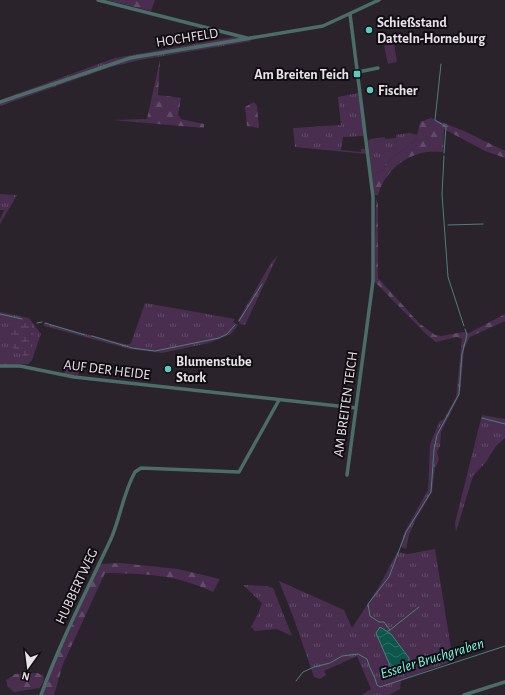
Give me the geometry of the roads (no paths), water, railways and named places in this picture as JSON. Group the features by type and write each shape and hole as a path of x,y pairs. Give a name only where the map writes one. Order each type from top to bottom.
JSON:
{"street":[{"path":"98,0 222,30 248,39"},
{"name":"HOCHFELD","path":"0,102 124,59 323,26 379,0"},
{"name":"AM BREITEN TEICH","path":"347,475 373,274 374,197 350,14"},
{"path":"358,72 378,68"},
{"name":"AUF DER HEIDE","path":"0,366 20,366 74,377 356,408"},
{"name":"HUBBERTWEG","path":"41,695 53,662 116,528 135,472 141,468 239,472 279,400"},
{"path":"464,695 505,682"}],"water":[{"path":"380,627 391,634 409,658 407,666 404,670 396,673 392,670 376,633"}],"waterway":[{"path":"441,64 435,120 446,127 444,153"},
{"path":"444,156 442,194 448,277 464,326"},
{"path":"448,225 483,224"},
{"path":"239,321 262,284"},
{"path":"0,314 22,319"},
{"path":"37,323 42,322"},
{"path":"45,323 85,335"},
{"path":"92,336 132,348 155,351 219,338 227,334 235,325"},
{"path":"388,631 390,630 384,622 379,622 370,616 368,604 389,577 406,532 431,492 434,450 437,435 459,394 462,354 467,335 465,329"},
{"path":"482,418 505,424"},
{"path":"390,630 419,607"},
{"name":"Esseler Bruchgraben","path":"296,681 303,672 314,667 330,663 342,656 358,654 367,659 377,685 380,687 505,646"}],"place":[{"name":"Schießstand Datteln-Horneburg","path":"369,30"},
{"name":"Am Breiten Teich","path":"357,74"},
{"name":"Fischer","path":"370,90"},
{"name":"Blumenstube Stork","path":"168,369"}]}
